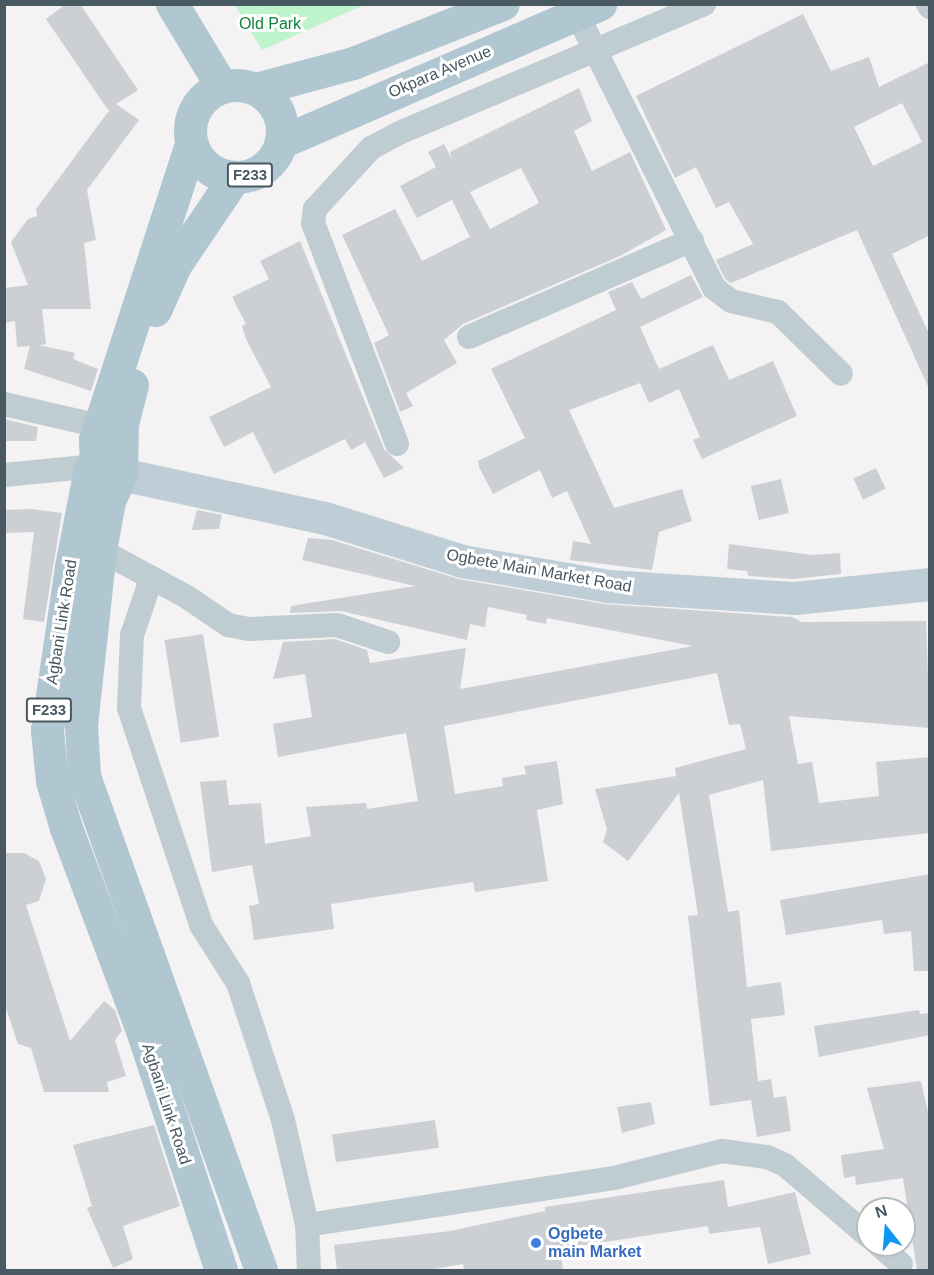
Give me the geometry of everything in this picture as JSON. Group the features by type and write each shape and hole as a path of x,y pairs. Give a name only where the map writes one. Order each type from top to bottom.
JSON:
{"main road":[{"path":"222,87 256,89 353,63 503,4"},
{"name":"Okpara Avenue","path":"281,142 582,8"},
{"name":"F233","path":"177,15 191,131 207,168 234,178 264,168 281,142 278,111 256,89"},
{"name":"F233","path":"177,15 222,87 206,96 191,131"},
{"name":"Agbani Link Road","path":"191,131 99,426 108,470 109,501 88,543 53,667 47,730 52,781 142,1030 221,1270"},
{"name":"Agbani Link Road","path":"108,470 157,306 175,265 234,178"},
{"name":"Agbani Link Road","path":"88,543 81,724 84,776 261,1270"}],"street":[{"path":"397,444 313,223 315,209 371,148 599,52 704,4"},
{"path":"582,8 599,52 720,294 778,312 841,374"},
{"path":"469,337 692,240"},
{"path":"4,404 99,426"},
{"path":"4,475 108,470"},
{"name":"Ogbete Main Market Road","path":"108,470 326,518 462,561 608,586 795,598 930,584"},
{"path":"88,543 228,625 249,629 338,625 388,642"},
{"path":"151,579 132,635 129,708 201,925 238,983 283,1120 307,1225 309,1270"},
{"path":"307,1225 614,1178 722,1151 767,1157 785,1165 856,1226"},
{"path":"893,1257 901,1264"}],"green space":[{"name":"Old Park","path":"235,5 364,5 262,50"}],"building":[{"path":"66,4 80,4 138,90 116,104 139,120 87,190 96,240 84,243 91,309 42,309 46,344 39,345 75,353 73,359 98,369 91,391 24,369 30,346 17,347 15,321 4,323 4,288 28,285 11,242 28,219 37,216 36,209 111,108 108,110 46,19"},
{"path":"803,14 831,71 869,57 879,87 930,62 930,235 892,254 930,336 930,391 857,230 731,283 725,279 716,260 753,244 729,202 716,208 696,167 675,178 636,96","holes":["902,103 922,142 873,166 854,127"]},
{"path":"579,88 592,121 574,131 592,171 630,152 666,230 620,256 463,324 444,340 457,363 406,393 413,406 400,412 374,343 389,335 342,235 395,209 422,261 470,237 452,200 417,218 400,186 436,167 428,152 444,144 452,159 450,152","holes":["521,168 539,203 490,229 470,192"]},
{"path":"300,241 384,449 404,468 384,478 365,442 351,450 345,439 274,474 253,432 224,447 209,417 271,387 246,339 242,326 246,324 232,297 269,279 260,261"},
{"path":"691,275 703,297 640,327 659,369 713,345 729,380 773,361 797,416 702,459 693,440 700,437 679,389 649,403 640,383 569,410 614,508 682,489 692,521 659,532 652,570 570,560 573,541 591,544 567,491 552,498 540,470 493,494 479,467 478,461 525,438 491,369 616,310 608,292 632,282 641,299"},
{"path":"4,419 38,427 36,441 4,441"},
{"path":"876,468 886,489 863,499 853,479"},
{"path":"781,479 789,513 759,520 751,486"},
{"path":"31,509 62,513 44,622 23,619 34,532 4,533 4,510"},
{"path":"197,510 222,515 219,529 192,530"},
{"path":"308,538 332,540 459,579 605,604 792,617 802,622 926,621 930,728 789,716 798,764 812,762 819,803 879,796 876,762 930,757 930,833 771,851 763,780 709,795 728,912 739,910 747,987 781,982 785,1015 751,1019 758,1081 771,1079 774,1098 786,1096 791,1131 757,1137 751,1100 710,1106 688,916 698,915 679,793 628,861 603,842 607,829 595,789 676,776 675,768 746,749 740,724 729,725 717,673 444,726 455,794 503,786 502,778 526,774 524,766 557,761 563,804 537,810 548,881 475,892 473,882 331,904 334,929 254,940 249,906 259,904 252,865 212,872 200,782 226,780 229,805 261,803 265,844 311,836 306,807 366,803 367,809 418,801 406,733 278,757 273,724 312,717 305,674 273,679 283,642 335,639 367,650 370,663 466,648 460,689 693,646 547,618 546,624 526,620 527,615 488,607 485,627 470,624 467,640 341,611 290,613 291,606 415,586 302,560"},
{"path":"729,544 812,555 840,553 841,574 793,579 748,576 747,571 727,569"},
{"path":"203,634 219,737 181,743 164,640"},
{"path":"4,853 24,853 39,861 46,879 39,901 26,905 70,1041 104,1001 115,1010 122,1031 115,1040 126,1076 107,1082 109,1092 44,1092 31,1048 18,1044 4,1002"},
{"path":"930,874 930,971 914,971 911,931 884,934 882,920 786,935 780,900"},
{"path":"919,1010 920,1014 930,1013 930,1035 819,1057 814,1026"},
{"path":"921,1081 930,1121 930,1270 917,1270 915,1257 916,1197 906,1197 903,1178 856,1185 855,1176 844,1178 841,1155 884,1149 867,1088"},
{"path":"651,1102 655,1124 622,1133 617,1107"},
{"path":"435,1120 439,1148 336,1162 332,1134"},
{"path":"154,1125 180,1206 123,1226 133,1259 113,1268 87,1208 92,1206 73,1145"},
{"path":"724,1180 728,1207 795,1192 811,1254 768,1264 760,1227 709,1234 708,1226 560,1249 563,1270 464,1270 463,1264 427,1270 337,1270 334,1245 450,1231 545,1211 545,1207"}],"place":[{"name":"Ogbete main Market","path":"536,1243"}]}
